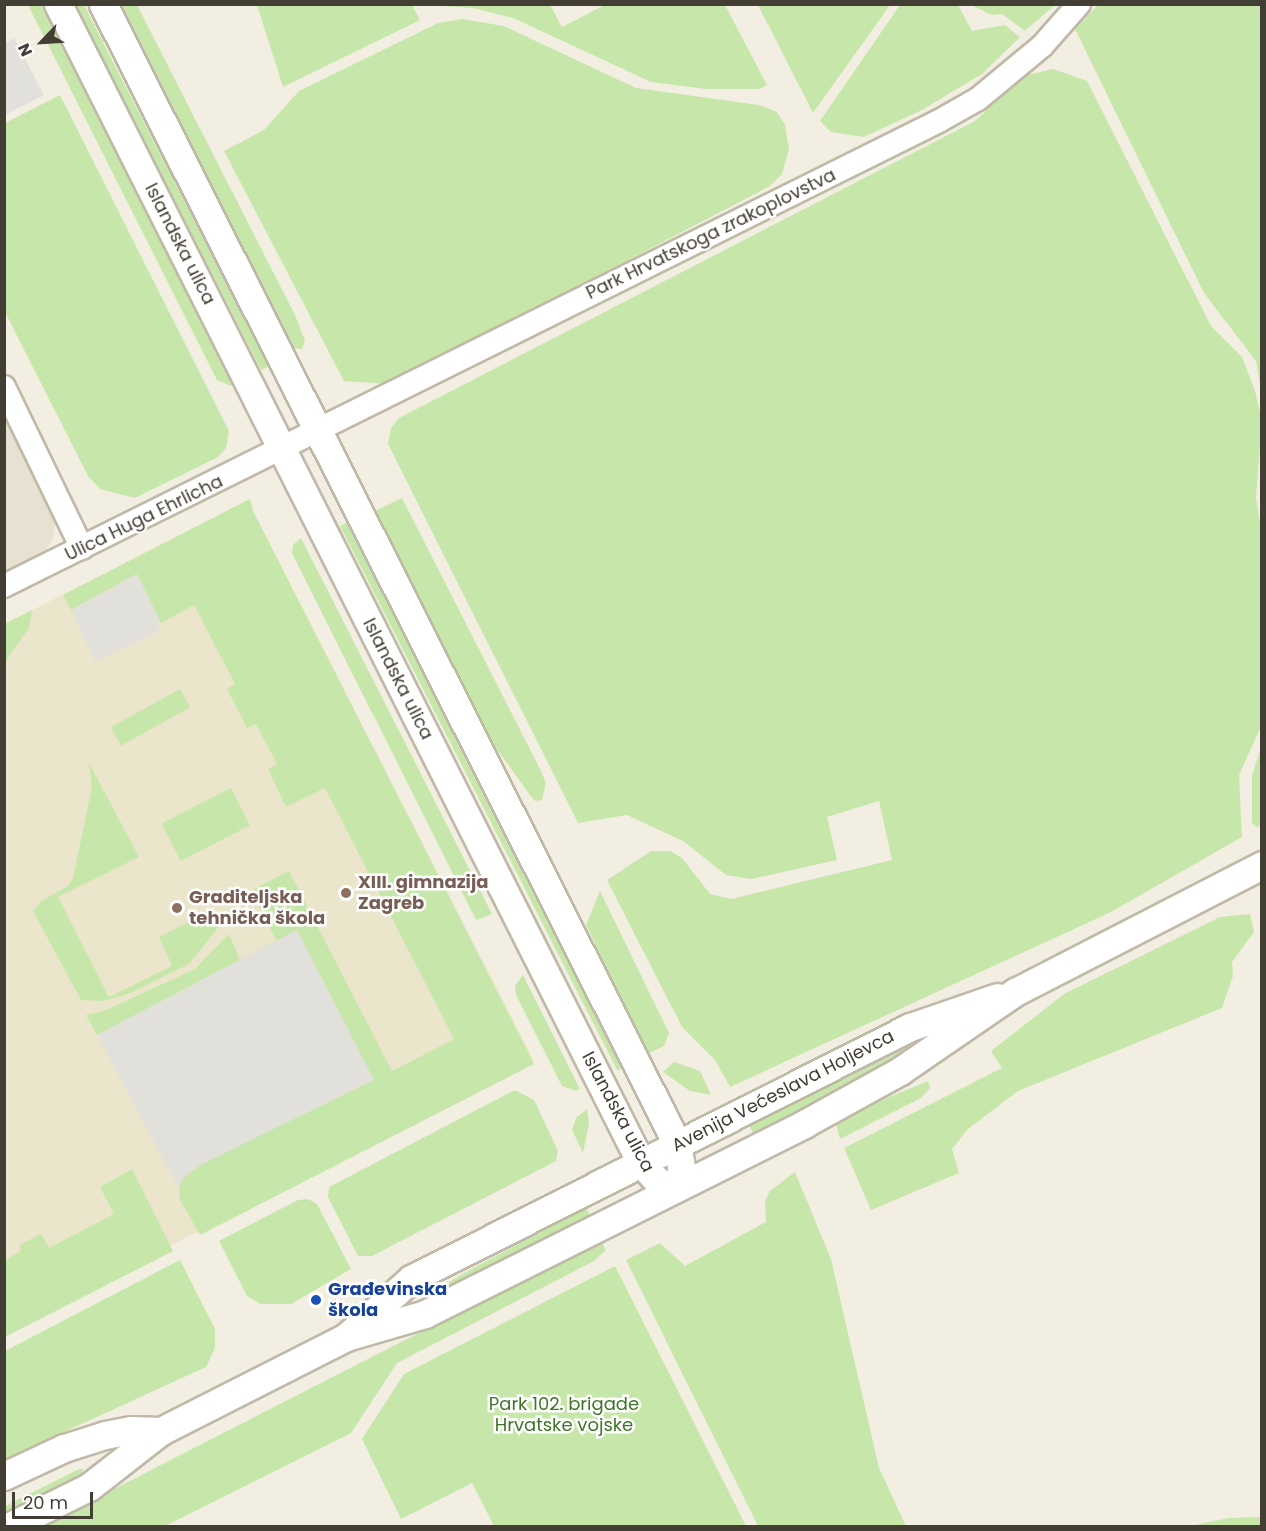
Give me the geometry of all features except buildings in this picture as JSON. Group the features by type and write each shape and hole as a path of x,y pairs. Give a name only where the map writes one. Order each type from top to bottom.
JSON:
{"street":[{"name":"Islandska ulica","path":"58,4 641,1163 657,1181 675,1188 682,1171 677,1144 320,430 103,4"},
{"name":"Park Hrvatskoga zrakoplovstva","path":"283,449 967,105 1042,45 1078,4"},
{"path":"4,387 82,548"},
{"name":"Ulica Huga Ehrlicha","path":"4,586 283,449"},
{"name":"Avenija Većeslava Holjevca","path":"10,1527 89,1487 161,1431 346,1337 425,1314 675,1188 866,1091 936,1048 1015,992 1261,873"},
{"name":"Avenija Većeslava Holjevca","path":"346,1337 411,1280 910,1027 959,1007 1015,992"},
{"name":"Avenija Većeslava Holjevca","path":"4,1476 64,1448 105,1435 131,1430 161,1431"}],"shaded area":[{"path":"14,38 44,95 5,115 5,43"},
{"path":"4,408 53,507 55,522 53,538 44,554 4,579"},
{"path":"250,499 253,511 533,1059 5,1331 5,624"},
{"path":"137,574 161,623 158,625 160,631 95,662 71,610"},
{"path":"297,930 374,1080 200,1165 182,1179 179,1189 97,1035"}],"green space":[{"path":"28,5 45,5 236,383 231,386 217,380"},
{"path":"76,5 84,5 269,366 261,370"},
{"path":"118,5 137,5 295,315 305,341 302,349 292,348"},
{"path":"257,5 412,5 420,20 283,87"},
{"path":"430,5 550,5 562,27 605,5 725,5 767,85 759,89 706,89 651,82 513,18 473,8"},
{"path":"758,5 890,5 813,113"},
{"path":"900,5 958,5 972,31 1005,25 1020,37 982,74 922,110 864,137 831,132 820,121"},
{"path":"971,5 1055,5 1025,31 1002,14 992,15"},
{"path":"1098,5 1261,5 1261,391 1256,361 1204,293 1075,29"},
{"path":"462,19 504,26 636,88 759,105 777,112 785,125 789,149 782,174 770,186 391,384 344,381 224,151 264,130 299,91 438,23"},
{"path":"1053,69 1087,81 1211,326 1242,357 1255,391 1262,421 1256,497 1262,537 1262,724 1239,775 1242,837 1111,912 730,1087 715,1060 682,1027 607,880 651,851 670,851 682,858 710,894 731,899 892,860 879,801 827,817 837,860 752,879 726,875 683,841 627,815 578,823 388,444 391,428 399,418 975,121 1023,76"},
{"path":"60,95 229,431 226,448 218,457 135,498 100,489 88,476 5,312 5,123"},
{"path":"402,498 540,769 546,783 542,800 535,801 491,741 375,511"},
{"path":"250,499 253,511 534,1064 200,1235 180,1200 179,1189 182,1179 200,1165 297,931 277,941 250,891 289,871 392,1071 454,1039 325,788 286,807 268,769 277,764 256,724 247,728 227,689 235,684 194,605 161,623 137,574 71,610 63,595"},
{"path":"348,522 625,1066 617,1070 340,526"},
{"path":"301,538 492,914 476,920 292,553 293,545"},
{"path":"32,610 29,628 5,662 5,624"},
{"path":"180,689 190,707 121,746 111,727"},
{"path":"1261,748 1261,825 1257,827 1252,823 1252,775"},
{"path":"89,763 139,857 58,897 109,997 172,966 159,937 214,909 221,924 189,964 128,994 103,1001 81,1000 33,911 41,901 68,886 73,878 92,787"},
{"path":"231,788 250,825 181,861 162,823"},
{"path":"600,891 669,1033 664,1046 649,1053 586,925"},
{"path":"1250,914 1254,932 1232,962 1233,976 1222,1008 1018,1091 968,1129 952,1149 959,1173 871,1210 844,1148 1002,1068 991,1051 1064,994 1220,917"},
{"path":"229,934 240,960 97,1035 86,1015 104,1011 195,969"},
{"path":"523,975 580,1089 576,1091 562,1086 516,995 515,986"},
{"path":"938,1030 943,1031 756,1139 749,1125"},
{"path":"674,1062 700,1071 711,1095 690,1091 663,1072"},
{"path":"928,1081 930,1088 921,1098 840,1139 835,1120"},
{"path":"515,1090 534,1100 558,1151 556,1161 372,1256 358,1256 328,1197 329,1187"},
{"path":"587,1109 589,1123 583,1153 572,1130 576,1118"},
{"path":"132,1169 173,1251 5,1337 5,1260 21,1251 19,1245 41,1234 49,1248 114,1214 100,1187"},
{"path":"795,1172 831,1259 879,1468 906,1526 758,1526 626,1260 660,1243 685,1266 766,1222 765,1201 770,1191"},
{"path":"308,1199 317,1204 351,1269 291,1304 261,1304 247,1296 219,1241 298,1200"},
{"path":"586,1208 590,1215 421,1299 464,1273"},
{"path":"600,1240 606,1250 594,1261 397,1363 351,1433 165,1526 42,1526"},
{"path":"180,1260 215,1329 215,1348 206,1367 5,1459 5,1351"},
{"name":"Park 102. brigade Hrvatske vojske","path":"615,1266 746,1526 494,1526 472,1483 401,1519 362,1439 404,1374"},
{"path":"83,1469 82,1474 5,1513 5,1506"},
{"path":"1261,1517 1261,1526 1190,1526 1229,1518"}],"place":[{"name":"XIII. gimnazija Zagreb","path":"346,893"},
{"name":"Graditeljska tehnička škola","path":"177,908"},
{"name":"Građevinska škola","path":"316,1300"}]}
